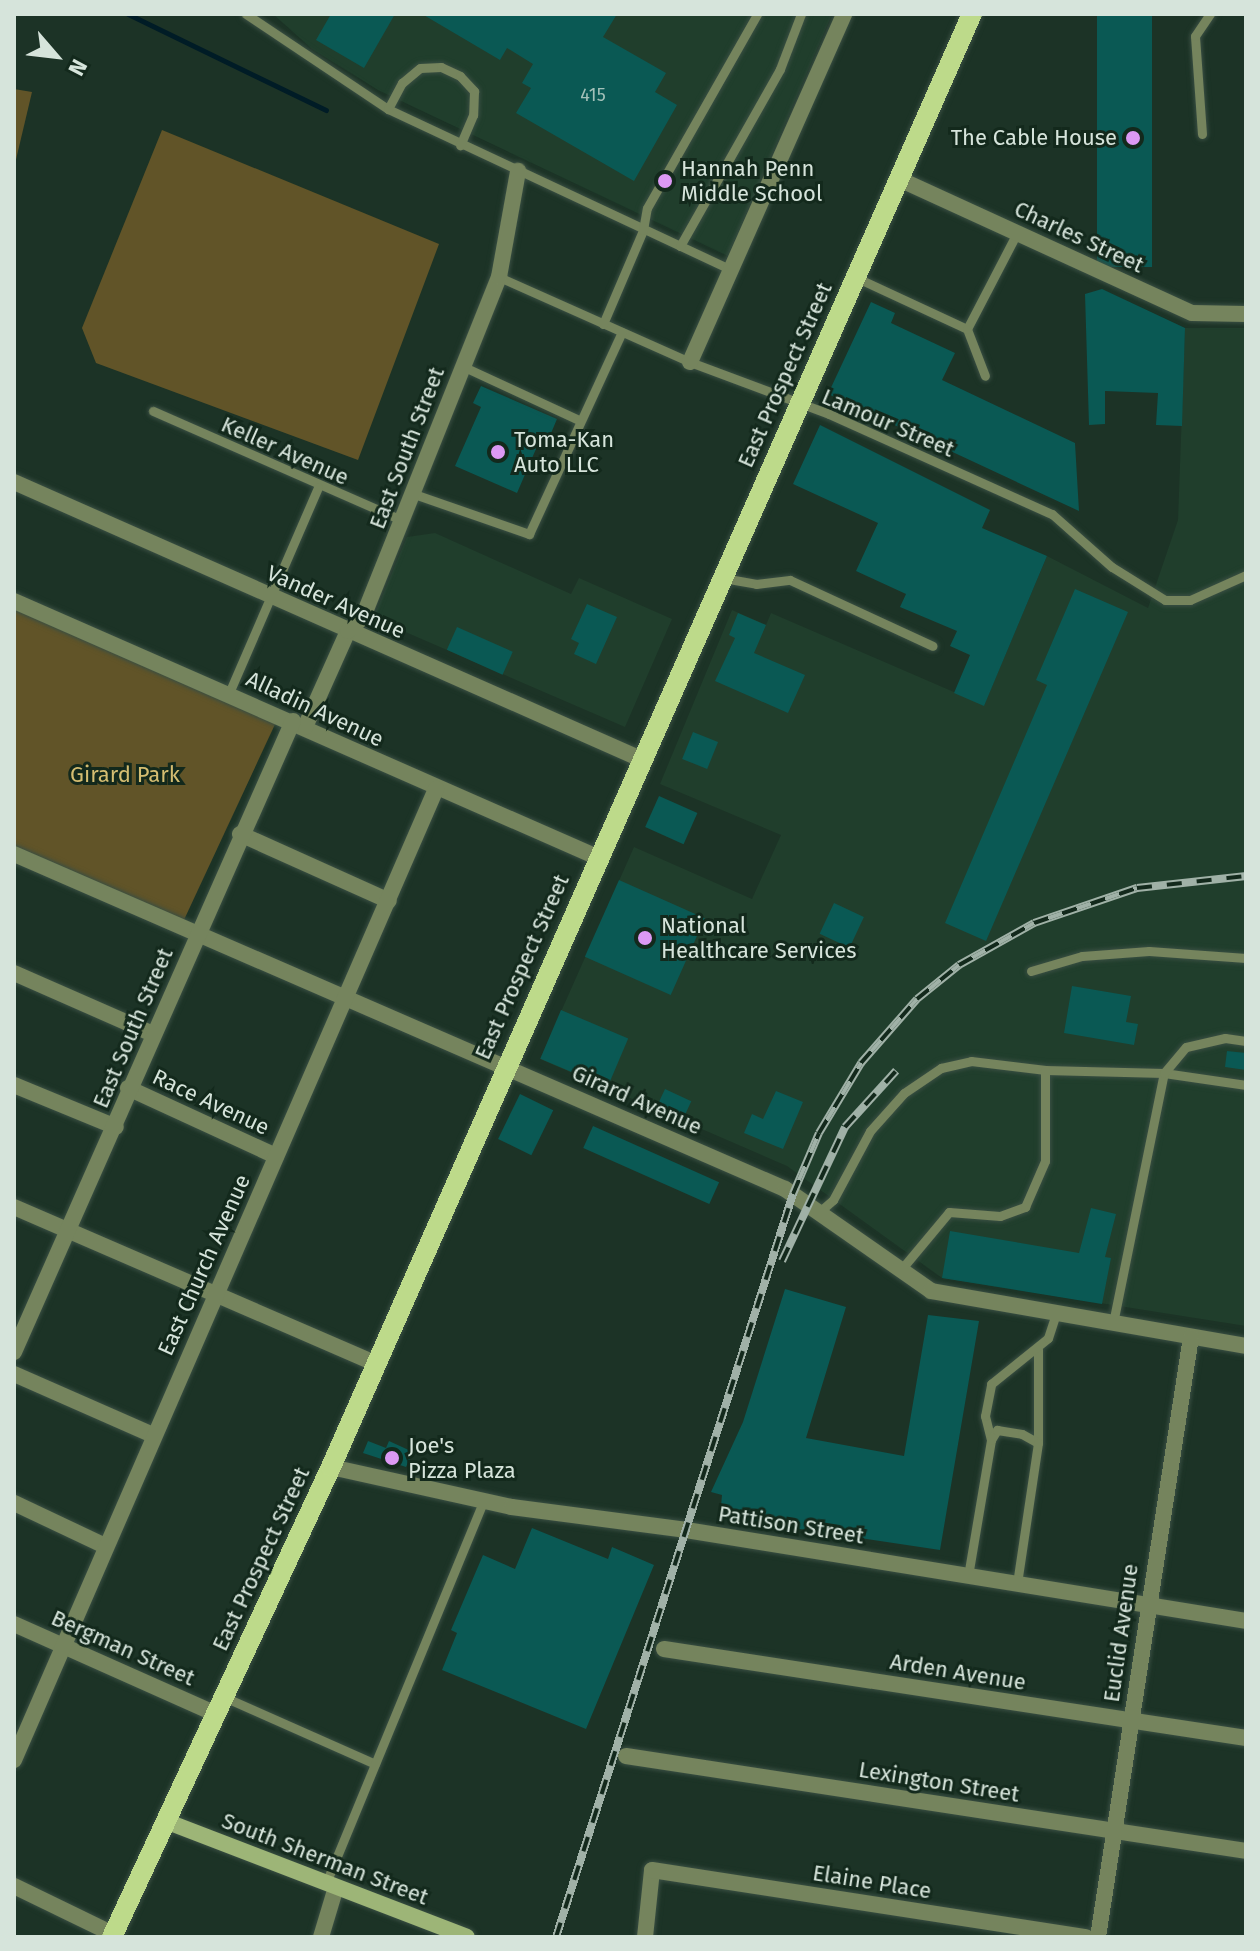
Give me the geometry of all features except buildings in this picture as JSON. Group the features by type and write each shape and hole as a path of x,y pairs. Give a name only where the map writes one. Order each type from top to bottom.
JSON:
{"main road":[{"name":"East Prospect Street","path":"113,1935 331,1467 505,1065 972,14"},
{"name":"South Sherman Street","path":"168,1822 467,1937"}],"street":[{"path":"690,362 844,14"},
{"name":"East South Street","path":"14,1352 71,1232 116,1127 128,1088 240,834 348,631 363,617 404,521 499,277 518,171"},
{"name":"Charles Street","path":"899,179 1192,313 1246,314"},
{"name":"Vander Avenue","path":"14,482 641,759"},
{"name":"Alladin Avenue","path":"14,601 299,724 436,789 597,857"},
{"name":"East Church Avenue","path":"14,1759 276,1156 350,997 436,789"},
{"path":"240,834 389,901"},
{"name":"Girard Avenue","path":"14,854 350,997 785,1189 899,1272 931,1291 1246,1346"},
{"path":"14,973 153,1034"},
{"path":"14,1085 116,1127"},
{"name":"Race Avenue","path":"128,1088 276,1156"},
{"path":"14,1207 218,1292 376,1364"},
{"name":"Euclid Avenue","path":"1098,1937 1146,1605 1191,1337"},
{"path":"14,1374 153,1435"},
{"name":"Pattison Street","path":"331,1467 485,1497 512,1507 1246,1621"},
{"path":"14,1503 105,1546"},
{"name":"Bergman Street","path":"14,1624 218,1705"},
{"name":"Arden Avenue","path":"664,1649 1246,1738"},
{"name":"Lexington Street","path":"626,1756 1246,1851"},
{"name":"Elaine Place","path":"645,1937 652,1870 1086,1937"},
{"path":"321,1937 331,1885"},
{"path":"14,1886 113,1935"}],"lane":[{"path":"246,14 388,109 731,270"},
{"path":"603,324 643,230 647,208 757,14"},
{"path":"680,246 780,69 801,14"},
{"path":"1202,134 1195,36 1210,14"},
{"path":"388,109 402,83 420,68 441,67 460,76 474,91 473,115 460,145"},
{"path":"967,329 1017,233"},
{"name":"Lamour Street","path":"499,277 690,362 797,405 829,414 1052,514 1112,567 1165,600 1190,600 1246,575"},
{"path":"855,277 967,329 985,376"},
{"path":"414,494 529,534 622,332"},
{"path":"462,366 579,420"},
{"name":"Keller Avenue","path":"153,411 318,487 404,521"},
{"path":"229,693 318,487"},
{"path":"723,578 756,584 790,580 933,646"},
{"path":"1031,971 1082,956 1149,951 1246,958"},
{"path":"1113,1323 1164,1073 1186,1047 1225,1038 1246,1041"},
{"path":"818,1213 833,1200 870,1131 904,1093 941,1068 971,1061 1045,1070 1164,1073 1246,1085"},
{"path":"899,1272 949,1212 1000,1216 1025,1207 1045,1161 1045,1070"},
{"path":"991,1440 985,1416 991,1384 1038,1349 1048,1338 1056,1313"},
{"path":"1017,1584 1038,1443 1038,1349"},
{"path":"968,1576 991,1440 997,1430 1038,1443"},
{"path":"331,1885 375,1764 485,1497"},
{"path":"218,1705 375,1764"}],"shaded area":[{"name":"Hannah Penn Middle School","path":"273,14 832,14 728,256 378,90 312,49"},
{"path":"1185,328 1246,328 1246,1326 942,1278 787,1166 540,1059 634,847 752,899 781,835 660,784 732,610 766,625 771,613 984,705 1047,556 1148,608 1178,520"},
{"path":"435,533 571,594 579,578 672,619 625,727 373,618 407,537"}],"green space":[{"path":"14,89 32,92 14,168"},
{"path":"162,130 439,244 358,460 96,363 82,328"},
{"name":"Girard Park","path":"14,606 277,720 183,922 14,848"}],"waterway":[{"path":"128,14 326,110"}],"railway":[{"path":"556,1937 793,1194 819,1133 861,1063 917,999 959,965 1034,923 1137,888 1246,876"},
{"path":"782,1261 845,1127 896,1071"}],"place":[{"name":"The Cable House","path":"1133,138"},
{"name":"Hannah Penn Middle School","path":"665,181"},
{"name":"Toma-Kan Auto LLC","path":"498,452"},
{"name":"National Healthcare Services","path":"645,938"},
{"name":"Joe's Pizza Plaza","path":"392,1458"}]}
